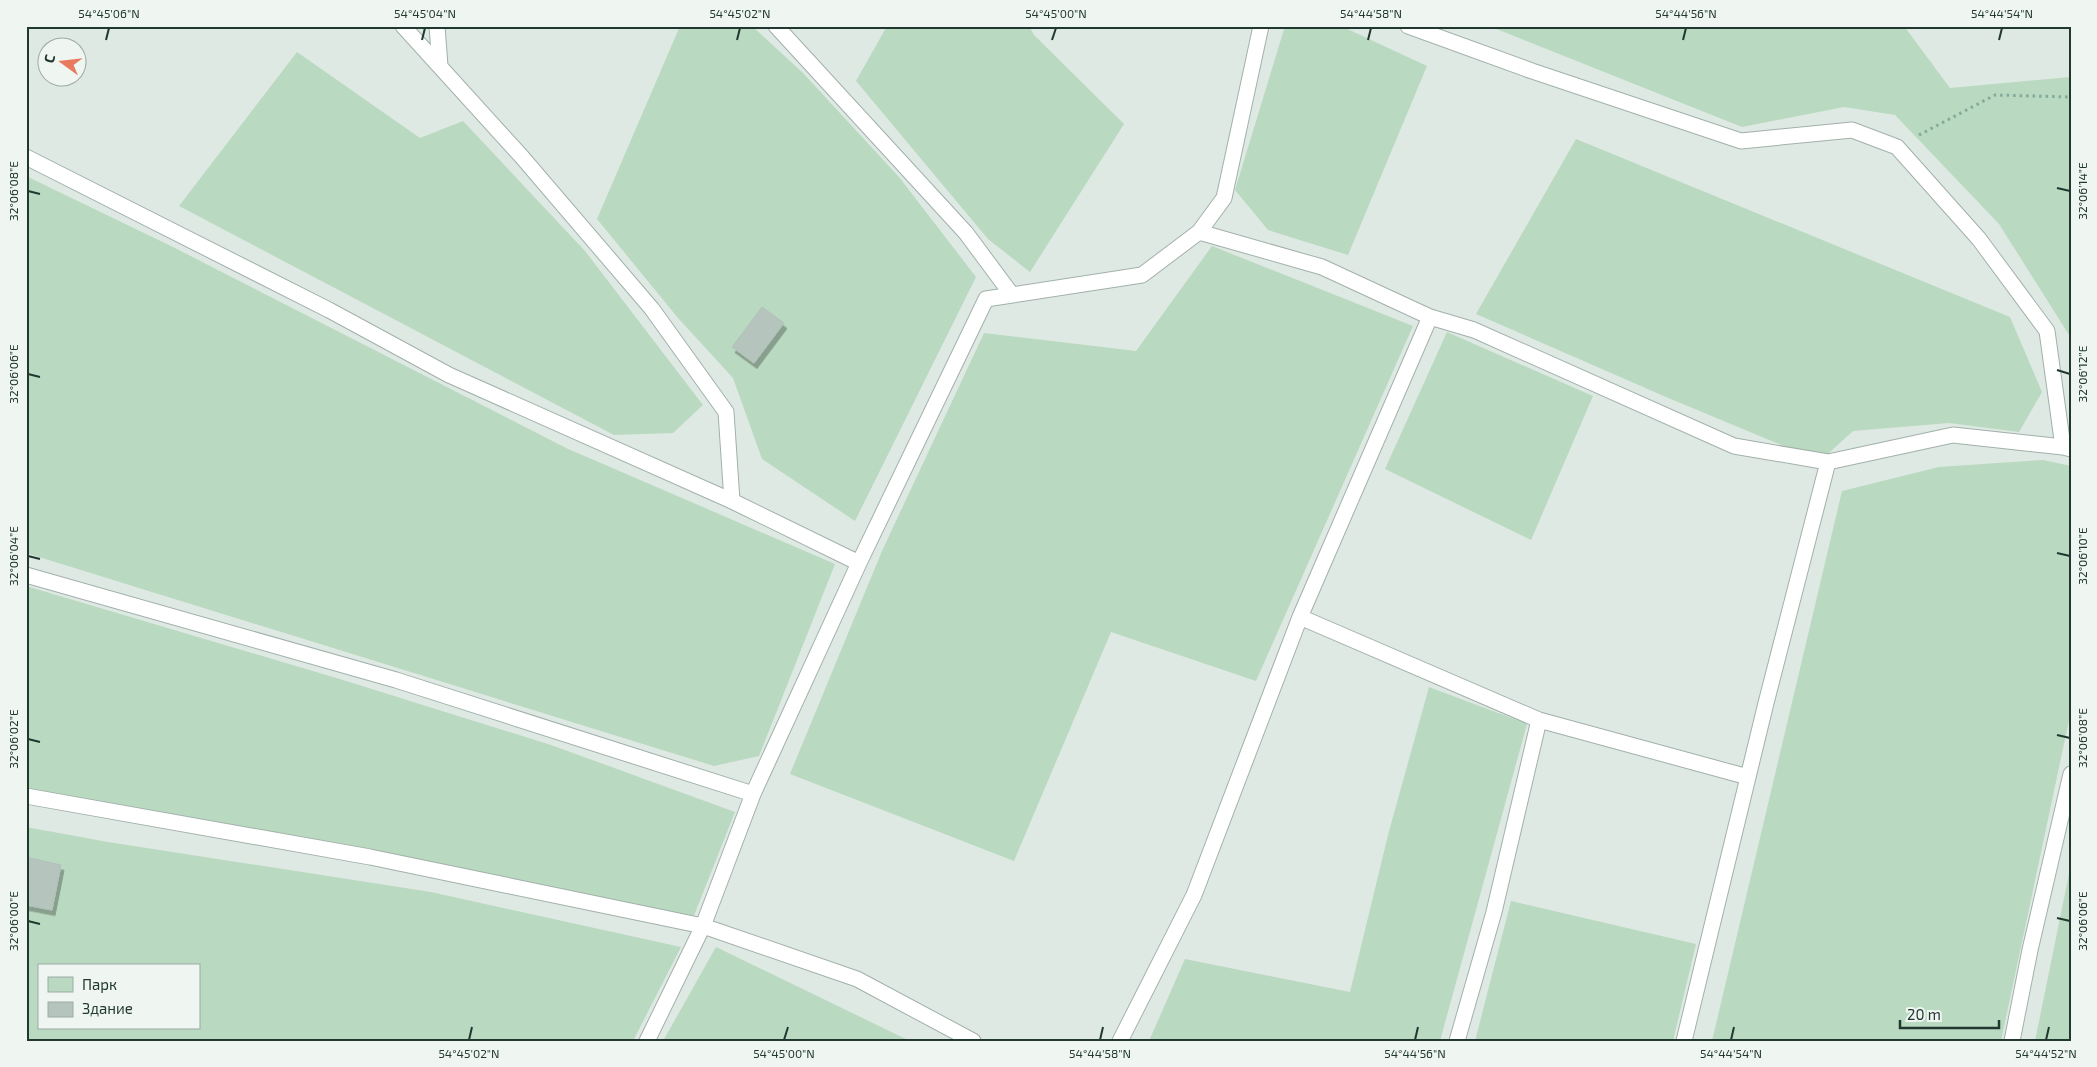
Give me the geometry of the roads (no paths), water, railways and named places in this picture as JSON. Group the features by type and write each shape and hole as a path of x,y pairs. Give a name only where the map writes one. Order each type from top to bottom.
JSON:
{"lane":[{"path":"403,26 522,157 652,309 726,412 732,500"},
{"path":"437,26 440,66"},
{"path":"776,26 966,233 1012,295"},
{"path":"647,1041 704,926 753,794 860,563 986,299 1142,276 1199,232 1224,198 1261,26"},
{"path":"1199,232 1322,267 1430,317 1474,330 1734,446 1828,462 1954,435 2067,448 2047,331 1980,238 1897,147 1852,130 1741,142 1532,71 1408,26"},
{"path":"26,156 329,310 449,375 732,500 860,563"},
{"path":"1120,1041 1194,895 1300,617 1430,317"},
{"path":"1684,1041 1748,777 1828,462"},
{"path":"26,575 396,680 753,794"},
{"path":"1300,617 1540,720 1748,777"},
{"path":"1457,1041 1494,912 1540,720"},
{"path":"2012,1041 2030,950 2071,774"},
{"path":"26,796 370,857 704,926 857,979 973,1041"}]}
